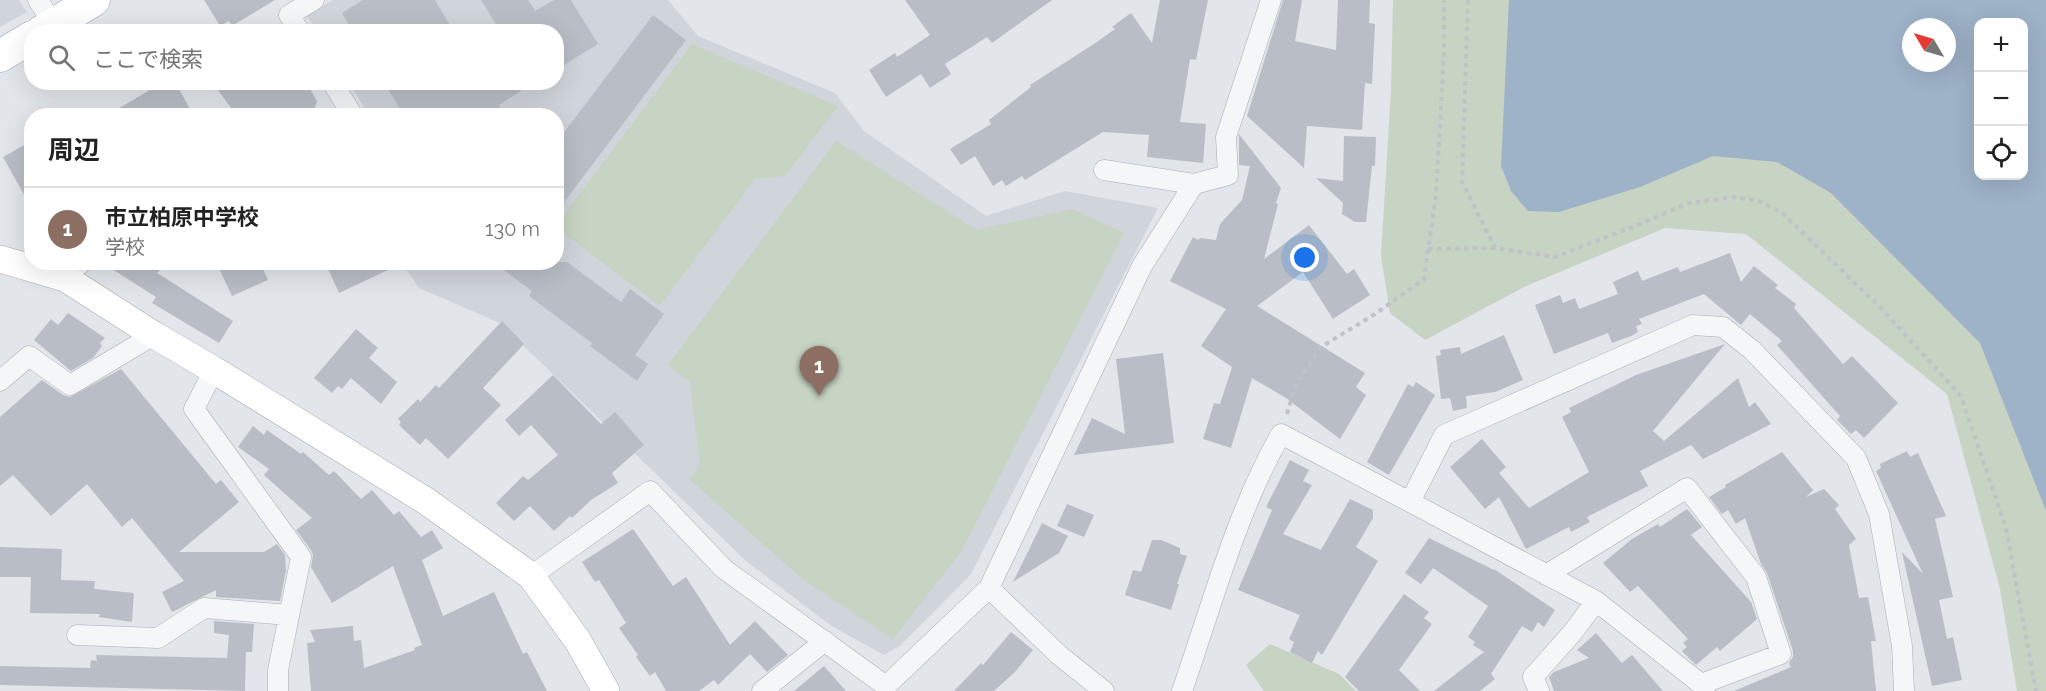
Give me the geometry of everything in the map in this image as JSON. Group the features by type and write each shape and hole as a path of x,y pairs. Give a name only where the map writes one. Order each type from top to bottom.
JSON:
{"main road":[{"path":"41,23 94,0"},
{"path":"0,56 24,37"}],"street":[{"path":"295,24 289,15 314,0"},
{"path":"1104,170 1194,184 1228,175 1226,137 1271,0"},
{"path":"337,90 347,108"},
{"path":"531,576 650,491 724,569 886,686 989,588 1142,266 1194,184"},
{"path":"0,259 24,263"},
{"path":"73,270 154,335 426,501 531,576 578,641 606,691"},
{"path":"1410,502 1444,435 1692,325 1723,327 1752,350 1856,458 1879,514 1902,646 1904,691"},
{"path":"0,381 28,356 70,385 154,335"},
{"path":"214,370 194,410 301,557 278,670 278,691"},
{"path":"1182,691 1240,525 1264,464 1281,434 1596,602 1703,687 1781,654 1756,578 1687,488 1546,575"},
{"path":"989,588 1059,655 1104,691"},
{"path":"1539,691 1533,677 1596,602"},
{"path":"77,635 158,638 204,608 289,615"},
{"path":"762,691 825,641"}],"path":[{"path":"1281,434 1295,386 1321,347 1375,314 1424,279 1436,194 1444,54 1444,0"},
{"path":"1468,0 1462,182 1495,248"},
{"path":"1428,249 1495,248 1555,257 1689,203 1734,197 1759,201 1781,212 1880,307 1961,396 2006,528 2037,691"}],"shaded area":[{"path":"0,0 19,0 27,12 0,27"},
{"path":"333,0 668,0 698,36 835,93 864,131 986,216 1065,191 1158,208 971,574 901,645 884,655 830,625 745,560 500,323 419,288 407,270 564,270 564,108 365,108 353,90 564,90 564,24 312,24 306,15"}],"green space":[{"path":"1393,0 2046,0 2046,691 2017,691 2000,589 1947,394 1746,234 1665,228 1526,286 1425,340 1390,313 1381,256 1391,90"},
{"path":"692,44 838,106 785,176 755,179 660,306 564,233 564,215"},
{"path":"836,141 977,230 1073,209 1124,233 961,552 893,639 805,581 689,479 700,465 690,382 668,365"},
{"path":"1270,644 1339,674 1356,691 1264,691 1246,665"}],"water":[{"path":"1509,0 2046,0 2046,511 1980,343 1831,193 1777,162 1713,156 1640,187 1559,212 1528,211 1511,191 1501,166"}],"building":[{"path":"204,0 275,0 235,24 231,24 229,21 219,24"},
{"path":"363,0 435,0 449,24 348,24 342,13"},
{"path":"481,0 528,0 535,11 554,0 571,0 598,44 564,65 564,24 496,24"},
{"path":"905,0 1052,0 992,43 987,37 945,64 951,74 930,88 921,74 886,97 869,70 895,53 897,57 930,35"},
{"path":"1160,0 1208,0 1196,60 1190,59 1180,122 1206,124 1203,163 1147,157 1149,135 1103,132 1025,180 1022,176 1006,186 1002,180 993,186 975,156 961,165 950,149 991,124 989,120 1031,87 1030,85 1097,42 1131,13 1152,43"},
{"path":"1283,0 1302,0 1295,41 1336,50 1338,0 1370,0 1369,23 1375,24 1372,84 1365,83 1362,130 1307,126 1304,168 1247,116"},
{"path":"653,15 686,40 564,202 564,132"},
{"path":"150,90 179,90 190,108 119,108"},
{"path":"218,90 311,90 317,101 315,108 231,108"},
{"path":"389,90 522,90 499,105 501,108 399,108"},
{"path":"1239,134 1281,188 1264,259 1309,225 1347,274 1354,269 1370,295 1333,319 1303,272 1257,306 1365,373 1356,387 1366,395 1340,439 1286,398 1252,378 1231,448 1203,439 1214,403 1220,404 1232,367 1201,346 1226,309 1170,281 1193,237 1198,240 1200,238 1216,240 1220,224 1242,200 1250,166 1239,165"},
{"path":"1344,136 1376,137 1375,166 1372,166 1366,222 1355,222 1342,214 1343,203 1316,178 1343,181"},
{"path":"24,145 24,195 3,157"},
{"path":"1730,253 1741,282 1754,266 1778,285 1775,288 1796,304 1794,308 1843,364 1852,356 1898,403 1864,438 1856,430 1851,434 1837,420 1840,416 1777,345 1782,341 1750,314 1741,325 1704,294 1639,319 1642,324 1636,326 1638,332 1631,336 1612,343 1608,333 1554,354 1535,305 1560,295 1563,303 1575,298 1579,309 1618,294 1613,282 1638,271 1642,281 1678,267 1680,272"},
{"path":"564,262 567,262 621,302 630,289 664,314 635,355 648,364 637,381 590,346 592,343 529,296 532,291 504,270 564,270"},
{"path":"114,270 160,270 157,273 233,321 219,343 152,303 156,297"},
{"path":"220,270 264,270 268,280 232,296"},
{"path":"329,270 388,270 339,293"},
{"path":"68,313 105,338 93,358 71,371 34,340 51,319 58,325"},
{"path":"502,321 524,344 483,388 501,405 448,459 426,438 420,445 399,425 401,422 398,419 418,399 420,402 436,385 439,388"},
{"path":"356,329 378,348 369,358 397,382 381,404 351,378 342,389 338,386 332,393 314,378"},
{"path":"1504,335 1523,380 1495,392 1466,396 1467,408 1453,411 1450,398 1441,399 1436,356 1441,355 1440,350 1460,347 1461,354"},
{"path":"1725,344 1653,431 1664,441 1738,378 1749,407 1755,402 1771,424 1703,459 1691,445 1640,471 1648,486 1587,517 1590,522 1571,532 1569,527 1526,549 1499,497 1485,509 1450,467 1482,439 1506,467 1499,473 1529,508 1589,472 1562,417 1571,412 1569,408 1636,375"},
{"path":"1163,353 1174,443 1074,455 1092,418 1125,434 1116,359"},
{"path":"121,369 216,484 221,480 239,502 179,552 264,552 277,544 285,555 286,571 280,601 216,597 216,590 172,612 162,592 184,581 132,518 122,527 87,484 51,516 13,475 0,486 0,417 42,380 63,395 70,397"},
{"path":"553,375 601,424 615,412 644,445 612,473 618,483 591,500 554,531 530,506 514,521 496,503 523,476 528,480 558,455 531,425 519,436 505,420"},
{"path":"1416,382 1435,395 1389,475 1367,462 1408,384 1413,387"},
{"path":"253,426 264,435 267,430 301,454 303,452 329,475 334,471 361,499 372,490 394,515 399,511 421,537 432,530 443,548 422,560 443,616 494,592 523,654 527,652 547,691 311,691 307,643 315,642 310,630 353,626 354,641 361,640 364,668 415,650 414,648 422,645 393,566 332,603 311,567 313,555 311,550 296,530 312,518 264,475 269,469 238,447"},
{"path":"1907,451 1910,457 1918,453 1946,516 1935,519 1953,597 1939,600 1947,639 1953,637 1962,680 1932,686 1902,552 1923,574 1876,471 1881,468 1880,464"},
{"path":"1782,452 1813,490 1806,497 1824,489 1839,505 1835,509 1856,539 1849,545 1859,598 1868,597 1876,641 1871,641 1876,691 1734,691 1791,667 1789,663 1793,657 1793,651 1767,573 1761,564 1745,518 1736,524 1728,510 1722,514 1709,497 1726,487 1725,485"},
{"path":"1290,460 1309,470 1303,481 1312,485 1283,534 1321,550 1350,499 1373,510 1373,518 1356,547 1378,561 1322,655 1318,651 1312,663 1290,652 1294,642 1289,639 1300,615 1238,590 1272,510 1266,507"},
{"path":"1067,504 1094,515 1084,537 1057,526"},
{"path":"1687,509 1702,527 1691,535 1751,602 1757,619 1720,651 1717,647 1696,665 1682,651 1687,647 1683,643 1688,639 1638,586 1630,592 1603,563 1632,539 1658,524 1660,527"},
{"path":"1042,523 1068,536 1059,553 1013,582"},
{"path":"633,529 673,586 686,577 730,645 755,621 788,655 767,672 750,654 718,685 714,680 699,691 666,691 655,672 650,676 636,657 638,655 619,628 626,623 599,580 595,582 582,562"},
{"path":"1429,538 1494,569 1555,610 1544,627 1538,622 1532,632 1522,626 1491,674 1495,679 1480,691 1434,691 1484,652 1473,645 1475,642 1468,637 1488,606 1433,568 1421,584 1405,573"},
{"path":"1152,540 1161,540 1180,548 1180,554 1187,556 1171,610 1125,595 1133,570 1141,572"},
{"path":"0,547 62,549 61,580 95,581 94,589 134,593 132,622 99,617 100,614 30,613 31,577 0,577"},
{"path":"1404,594 1429,612 1424,618 1432,624 1399,670 1420,691 1359,691 1345,677"},
{"path":"214,621 254,624 252,652 246,652 245,691 0,685 0,666 90,668 91,660 97,661 96,655 227,658 229,635 214,633"},
{"path":"1011,632 1033,650 1015,672 994,691 954,691 981,663 983,665"},
{"path":"1596,633 1622,663 1632,655 1663,691 1554,691 1549,677 1554,672 1589,658 1577,650"},
{"path":"824,666 846,691 794,691"}],"place":[{"name":"市立柏原中学校","path":"819,396"}]}
